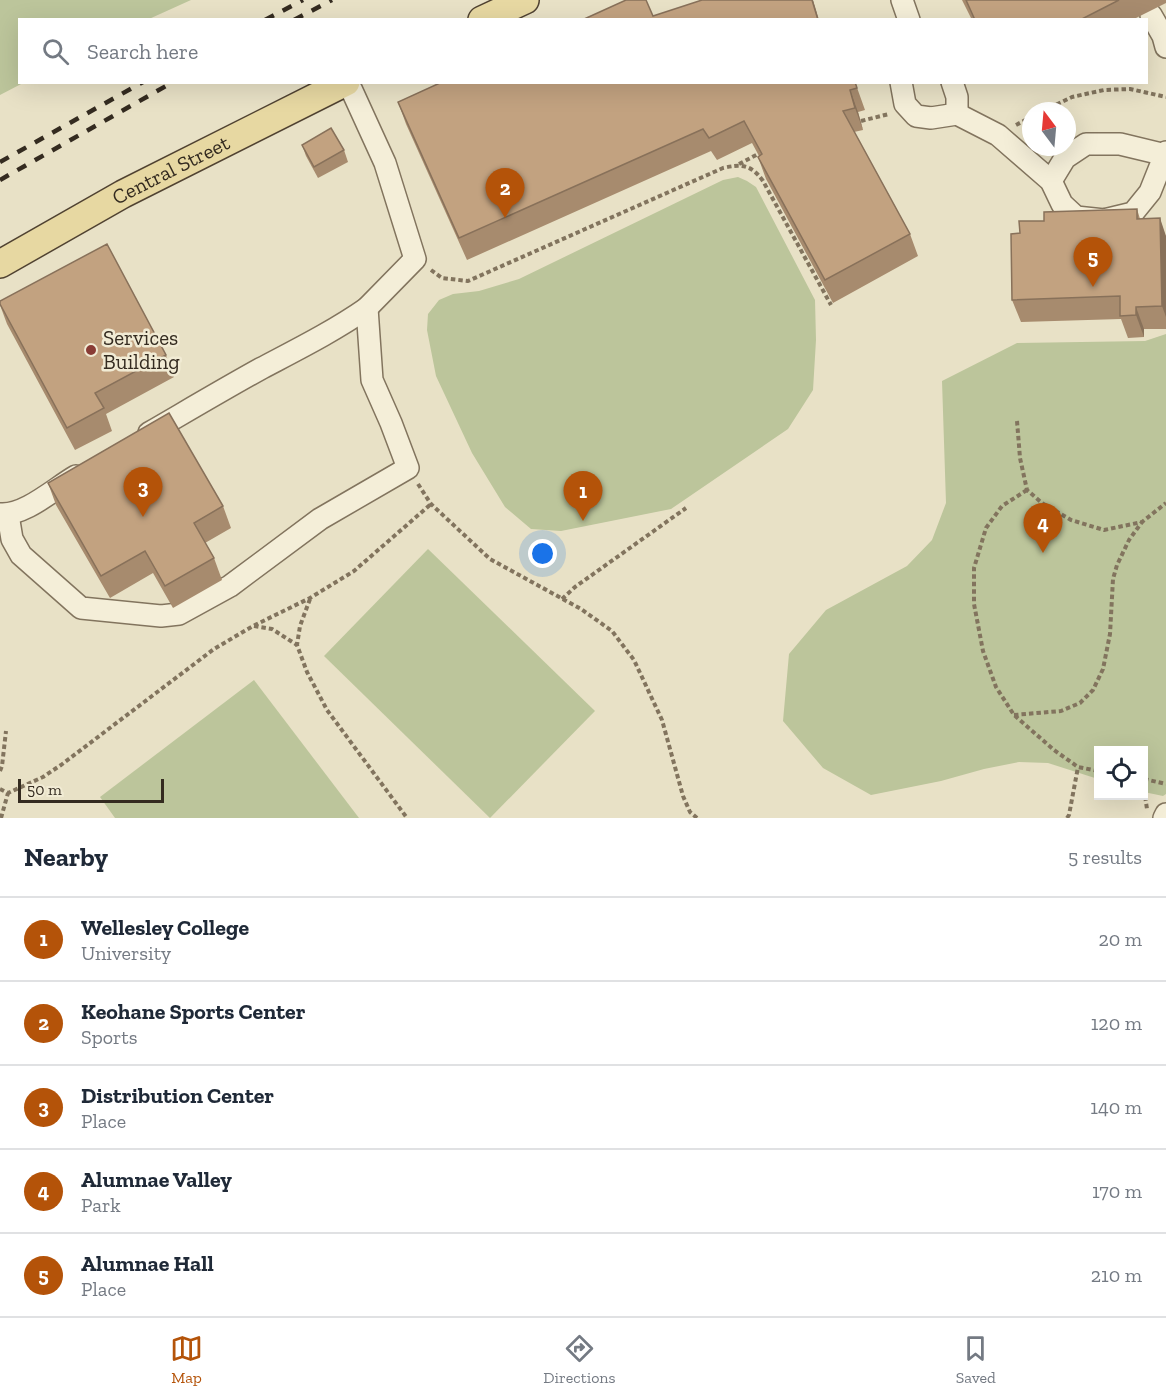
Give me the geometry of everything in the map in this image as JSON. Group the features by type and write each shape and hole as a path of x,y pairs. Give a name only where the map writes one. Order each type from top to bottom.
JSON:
{"main road":[{"path":"486,18 525,0"},
{"name":"Central Street","path":"0,264 123,194 343,84"}],"lane":[{"path":"1152,15 1165,40"},
{"path":"135,441 367,308 415,259 385,163 348,84"},
{"path":"901,84 905,104 916,116 931,118 957,114 998,135 1051,181 1062,204 1076,217 1104,220 1133,213 1150,192 1166,154 1120,144 1086,144 1065,158 1051,181"},
{"path":"953,84 957,96 957,114"},
{"path":"96,464 30,506 4,514 12,539 21,555 81,608 161,616 179,614 230,586 320,519 408,468 372,380 367,308"},
{"path":"1164,818 1166,814"}],"path":[{"path":"1062,102 1072,97 1104,90 1130,89 1166,97"},
{"path":"861,121 910,109"},
{"path":"415,259 442,278 468,281 723,168 739,165 758,154"},
{"path":"739,165 751,169 763,181 831,305"},
{"path":"1017,421 1020,458 1027,490 1042,503 1071,520 1104,530 1142,522"},
{"path":"408,468 431,504 490,559 581,609 612,631 634,660 662,720 682,796 690,812 697,818"},
{"path":"1027,490 1002,506 986,528 974,568 974,604 983,651 996,687 1014,715 1054,750 1078,767 1094,770"},
{"path":"1014,715 1061,711 1080,703 1093,690 1103,669 1110,634 1113,579 1117,564 1129,540 1142,522 1166,503"},
{"path":"8,793 44,777 214,649 310,598 354,571 431,504"},
{"path":"562,599 575,587 686,508"},
{"path":"310,598 300,626 297,645 307,672 327,710 407,818"},
{"path":"254,626 272,629 297,645"},
{"path":"0,771 6,731"},
{"path":"1066,818 1069,815 1078,767"},
{"path":"1148,780 1166,784"},
{"path":"0,789 8,793"},
{"path":"1,818 8,793"},
{"path":"1145,800 1149,818"}],"green space":[{"path":"0,0 191,0 151,18 18,18 18,84 21,84 0,95"},
{"path":"738,177 756,187 815,300 816,340 813,390 788,429 671,509 561,531 531,529 505,507 472,453 436,376 427,330 428,314 439,300 453,294 479,291 519,279 723,180"},
{"path":"1166,334 1166,794 1163,796 1148,793 1148,746 1094,746 1094,778 1048,763 1019,762 871,795 823,768 783,721 789,654 826,610 907,566 932,540 946,503 942,381 1017,343 1145,341"},
{"path":"428,549 595,711 490,818 324,656"},
{"path":"254,680 359,818 115,818 100,797"}],"building":[{"path":"626,0 646,0 653,16 702,0 812,0 817,18 586,18"},
{"path":"966,0 1119,0 1084,18 974,18"},
{"path":"438,84 856,84 857,88 850,90 855,108 843,111 910,234 825,280 758,157 762,154 744,121 709,138 703,129 459,238 398,102"},
{"path":"331,128 344,150 314,167 302,145"},
{"path":"1137,209 1137,219 1160,218 1162,306 1136,307 1136,315 1120,316 1120,296 1012,300 1011,234 1020,233 1019,221 1044,221 1044,212"},
{"name":"Services Building","path":"107,244 166,355 95,393 104,408 67,428 0,301"},
{"path":"169,413 223,506 194,523 214,558 165,586 145,551 101,576 48,483"}],"railway":[{"path":"269,18 303,0"},
{"path":"298,18 332,0"},
{"path":"0,162 139,84"},
{"path":"0,180 169,84"}],"place":[{"name":"Keohane Sports Center","path":"505,218"},
{"name":"Alumnae Hall","path":"1093,287"},
{"name":"Services Building","path":"91,350"},
{"name":"Distribution Center","path":"143,517"},
{"name":"Wellesley College","path":"583,521"},
{"name":"Alumnae Valley","path":"1043,553"}]}
